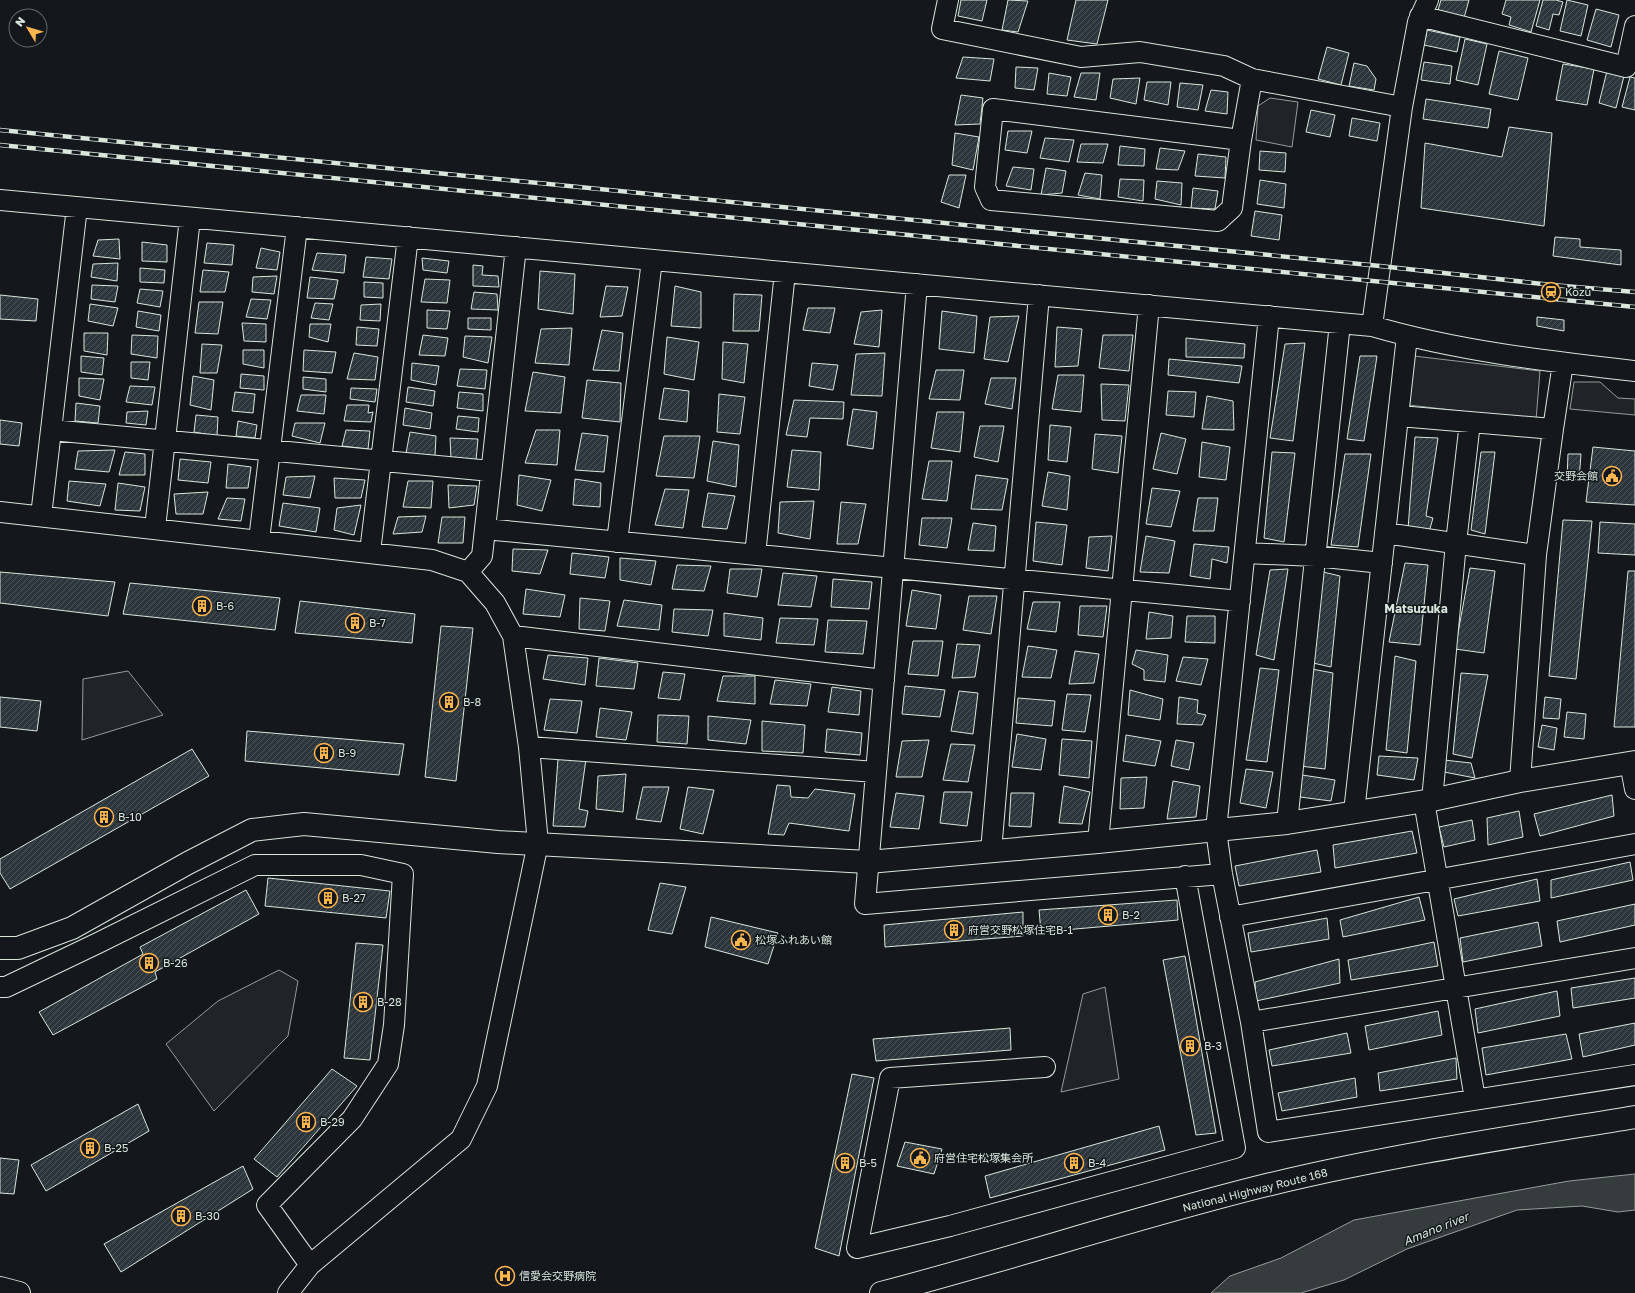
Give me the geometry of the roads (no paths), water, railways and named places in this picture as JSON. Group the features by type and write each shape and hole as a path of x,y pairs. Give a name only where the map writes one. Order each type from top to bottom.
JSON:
{"main road":[{"path":"0,948 18,948 72,928 188,863 252,830 304,824 498,842 868,862 1098,842 1287,823 1428,800 1520,781 1633,762"},
{"name":"National Highway Route 168","path":"881,1293 960,1273 1157,1214 1272,1184 1409,1154 1635,1117"},
{"path":"0,1288 19,1293"}],"street":[{"path":"948,0 942,29 1081,57 1140,52 1224,66 1252,79 1402,107"},
{"path":"1372,326 1402,107 1424,8 1626,67 1635,26"},
{"path":"1241,140 993,109 985,187 990,200 1218,221 1232,208 1241,140 1252,79"},
{"path":"0,200 1372,326 1407,336 1538,360 1635,371"},
{"path":"41,516 77,207"},
{"path":"155,528 190,218"},
{"path":"259,540 297,228"},
{"path":"370,552 408,238"},
{"path":"468,572 482,556 516,247"},
{"path":"617,542 652,260"},
{"path":"755,555 785,272"},
{"path":"918,284 865,904 1222,874"},
{"path":"991,851 1039,295"},
{"path":"1098,842 1149,305"},
{"path":"1269,316 1216,830 1222,874 1251,1022 1268,1132 1635,1075"},
{"path":"1287,823 1340,323"},
{"path":"1354,812 1407,336"},
{"path":"1520,781 1536,554 1563,363"},
{"path":"1398,416 1553,429"},
{"path":"1470,422 1428,800 1438,878 1475,1099"},
{"path":"51,430 491,472"},
{"path":"0,512 155,528 432,560 468,572 494,603 513,636 529,747 538,843 487,1086 461,1139 310,1265 288,1293"},
{"path":"485,529 1240,601"},
{"path":"1385,533 1536,554"},
{"path":"1245,553 1315,556 1382,563"},
{"path":"513,636 884,680"},
{"path":"529,747 876,772"},
{"path":"1633,762 1635,789"},
{"path":"1230,917 1438,878 1635,844"},
{"path":"0,987 6,987 98,943 255,865 361,865 403,874 394,1025 388,1064 352,1119 267,1205 310,1265"},
{"path":"1045,1067 890,1078 857,1248 950,1226 1235,1148 1185,876"},
{"path":"1251,1022 1635,958"}],"water":[{"name":"Amano river","path":"1635,1174 1635,1210 1618,1212 1582,1206 1517,1210 1407,1249 1344,1280 1301,1293 1211,1293 1230,1276 1281,1258 1354,1220 1569,1181"}],"railway":[{"path":"0,130 1380,266 1552,285 1635,292"},
{"path":"0,145 1635,307"}],"place":[{"name":"Kozu","path":"1551,292"},
{"name":"交野会館","path":"1612,476"},
{"name":"B-6","path":"202,606"},
{"name":"B-7","path":"355,623"},
{"name":"B-8","path":"449,702"},
{"name":"B-9","path":"324,753"},
{"name":"B-10","path":"104,817"},
{"name":"B-27","path":"328,898"},
{"name":"B-2","path":"1108,915"},
{"name":"府営交野松塚住宅B-1","path":"954,930"},
{"name":"松塚ふれあい館","path":"741,940"},
{"name":"B-26","path":"149,963"},
{"name":"B-28","path":"363,1002"},
{"name":"B-3","path":"1190,1046"},
{"name":"B-29","path":"306,1122"},
{"name":"B-25","path":"90,1148"},
{"name":"府営住宅松塚集会所","path":"920,1158"},
{"name":"B-5","path":"845,1163"},
{"name":"B-4","path":"1074,1163"},
{"name":"B-30","path":"181,1216"},
{"name":"信愛会交野病院","path":"505,1276"}],"district":[{"name":"Matsuzuka","path":"1416,609"}]}
